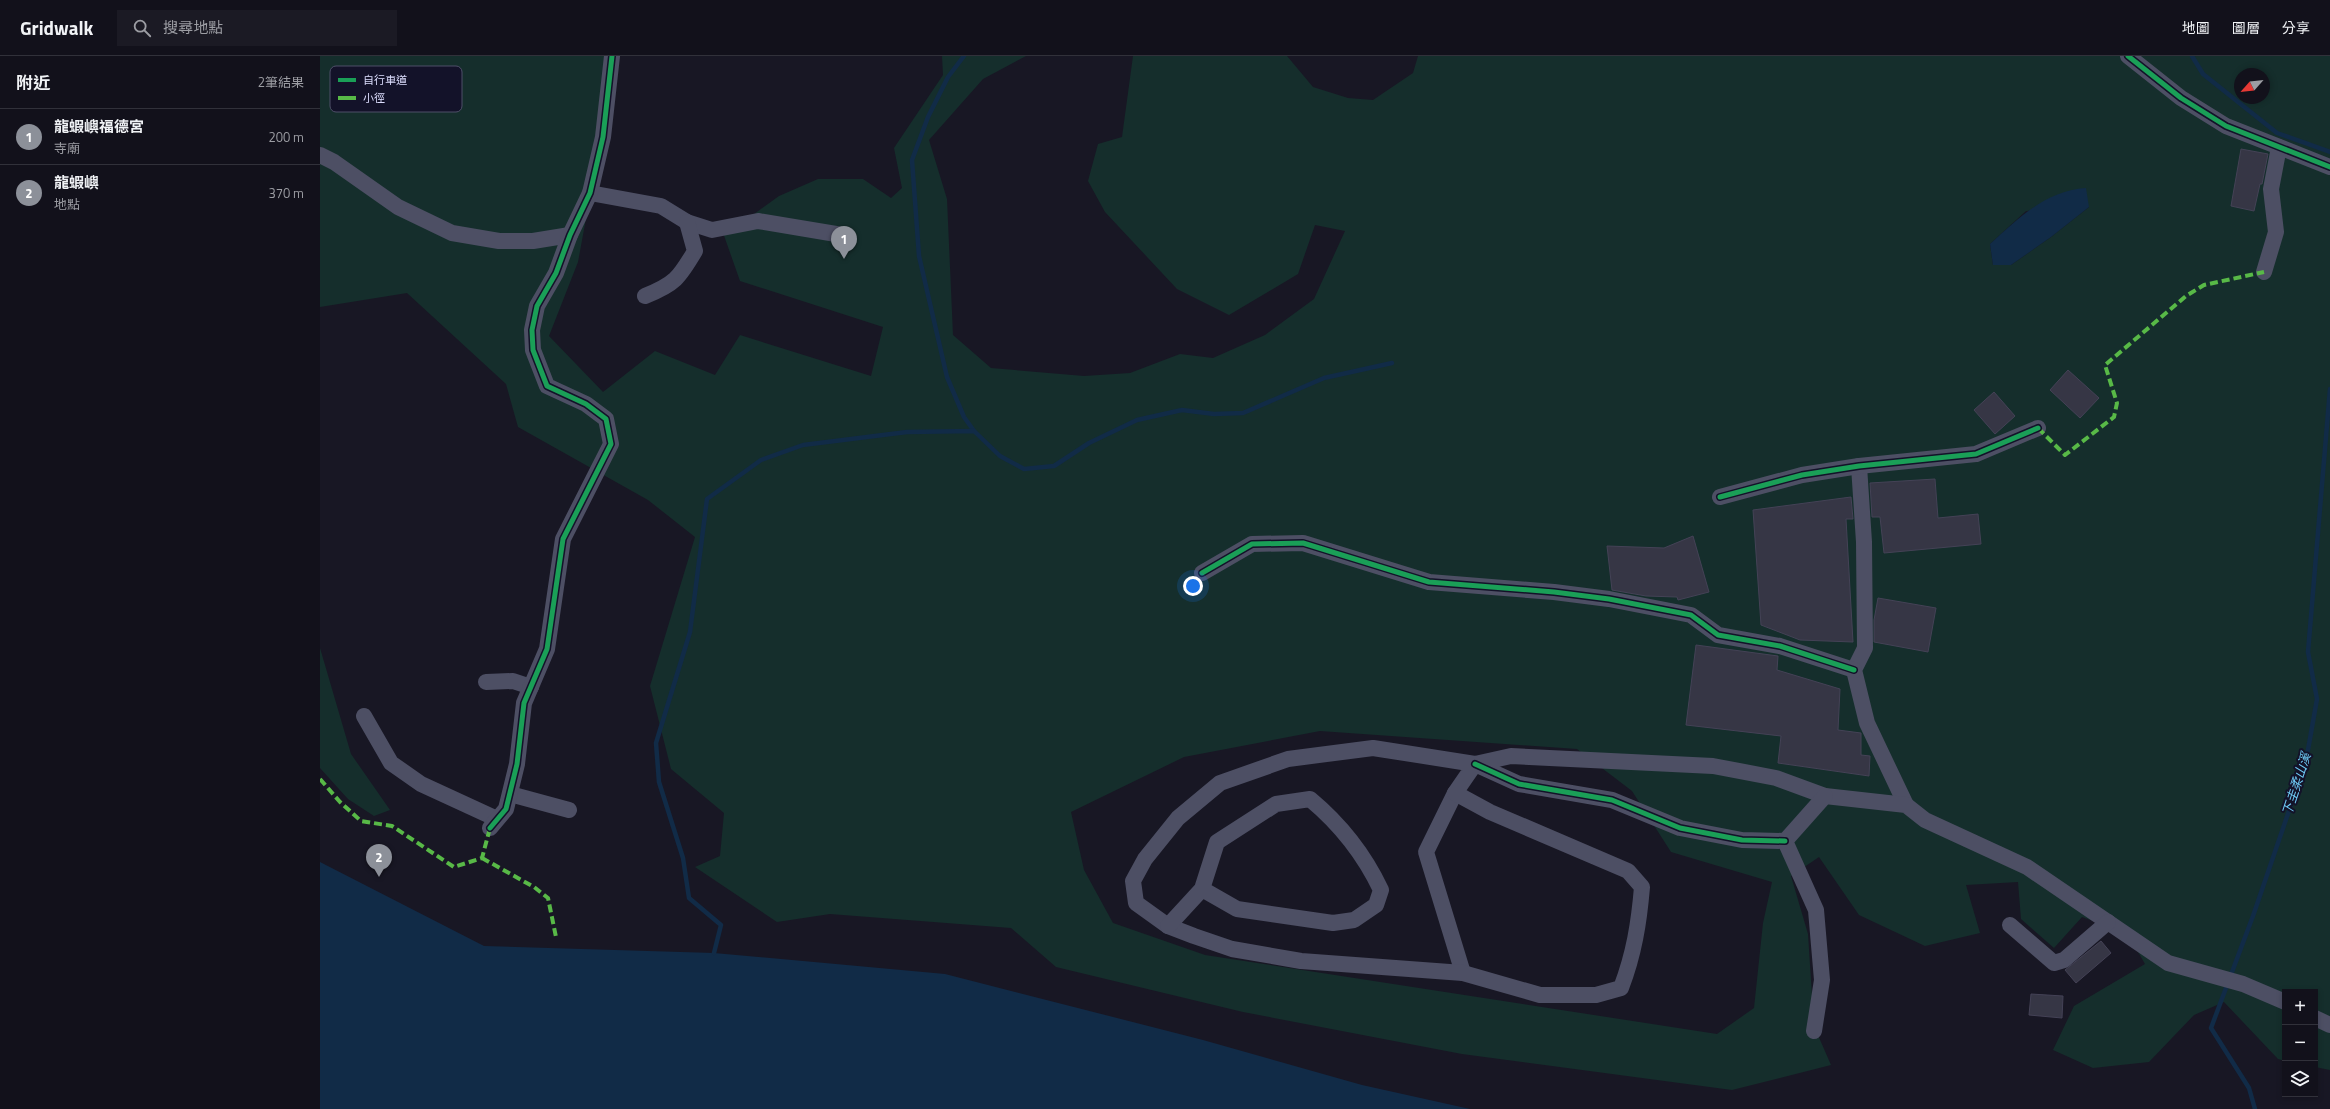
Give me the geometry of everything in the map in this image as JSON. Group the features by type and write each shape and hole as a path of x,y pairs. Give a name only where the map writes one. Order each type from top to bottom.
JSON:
{"street":[{"path":"364,716 391,763 421,784 493,824 506,809 517,764 524,702 547,649 563,539 611,444 606,419 586,404 547,386 533,350 532,330 537,306 556,273 570,235 590,193 603,137 612,56"},
{"path":"2128,56 2181,98 2226,126 2330,168"},
{"path":"2264,272 2276,232 2271,189 2279,147"},
{"path":"320,155 334,162 398,207 452,233 499,241 533,242 570,235"},
{"path":"590,193 661,206 687,222 712,230 758,221 842,236"},
{"path":"645,296 663,289 681,276 696,251 687,222"},
{"path":"1720,497 1802,475 1859,466 1976,454 2038,428"},
{"path":"1859,466 1864,542 1866,648 1854,670 1867,723 1906,806 1925,820 2027,867 2168,962 2242,984 2282,1001"},
{"path":"1202,572 1252,544 1303,543 1429,582 1554,592 1609,599 1691,615 1718,635 1780,646 1854,670"},
{"path":"486,682 513,681 531,687"},
{"path":"1455,793 1490,812 1628,870 1642,886 1639,929 1632,961 1621,988 1596,995 1540,995 1463,973 1301,961 1232,949 1168,926 1136,903 1133,881 1145,859 1178,818 1220,783 1288,759 1373,748 1475,764 1519,784 1612,800 1680,828 1742,840 1786,841"},
{"path":"1463,973 1426,852 1455,793 1475,764 1511,756 1712,766 1776,778 1825,796 1906,806"},
{"path":"510,794 569,810"},
{"path":"1786,841 1825,796"},
{"path":"1168,926 1202,889 1217,842 1276,804 1310,799 1332,818 1368,863 1381,890 1376,905 1354,920 1332,923 1237,909 1202,889"},
{"path":"1786,841 1816,910 1822,980 1814,1031"},
{"path":"2010,925 2054,964 2064,960 2108,922"},
{"path":"2318,1019 2330,1025"}],"green space":[{"path":"320,56 607,56 595,170 578,262 549,336 603,392 655,351 715,375 740,335 871,376 883,327 740,281 721,227 754,214 779,196 818,179 863,179 891,198 902,188 894,148 943,75 942,56 1026,56 983,79 929,140 947,199 953,335 991,368 1084,376 1130,373 1180,354 1213,358 1265,335 1314,299 1345,231 1315,225 1298,274 1229,315 1177,289 1105,212 1088,181 1098,144 1122,137 1133,56 1287,56 1313,87 1348,98 1373,100 1413,73 1418,56 2330,56 2330,1070 2318,1068 2318,989 2282,989 2282,1060 2278,1059 2224,1002 2194,1015 2149,1062 2093,1068 2053,1050 2074,1006 2145,964 2127,933 2082,917 2054,948 2021,919 2018,882 1966,885 1980,933 1925,946 1859,915 1819,857 1791,876 1808,934 1814,1026 1831,1065 1732,1090 1462,1054 1243,1012 1056,967 1011,928 830,914 777,922 695,867 720,856 724,813 671,769 650,686 695,537 648,500 518,427 506,384 407,293 320,307","holes":["2089,207 2051,237 2011,265 1993,265 1990,244 2026,211","1320,731 1577,749 1632,791 1671,852 1772,882 1763,923 1754,1008 1717,1034 1205,955 1113,923 1084,870 1071,812 1184,757"]},
{"path":"320,648 351,754 390,810 374,816 348,799 320,768"}],"water":[{"path":"2086,188 2089,207 2051,237 2011,265 1993,265 1990,244 2011,225 2045,200 2071,190"},
{"path":"320,862 484,946 714,953 945,974 1203,1040 1362,1085 1470,1109 320,1109"}],"building":[{"path":"2241,149 2268,154 2262,184 2260,184 2254,211 2231,206"},
{"path":"2068,370 2099,398 2080,418 2050,390"},
{"path":"1994,392 2015,416 1995,434 1974,410"},
{"path":"1935,479 1938,518 1978,514 1981,544 1884,553 1880,517 1872,517 1870,483"},
{"path":"1851,497 1853,519 1846,519 1853,642 1800,640 1761,625 1753,510"},
{"path":"1693,536 1709,592 1678,600 1677,597 1646,596 1612,590 1607,546 1664,548"},
{"path":"1878,598 1936,608 1928,652 1874,642 1874,620"},
{"path":"1696,645 1778,656 1777,670 1840,689 1838,730 1861,733 1861,755 1870,756 1869,776 1778,763 1781,736 1686,725"},
{"path":"2101,941 2111,953 2076,983 2065,970"},
{"path":"2031,994 2063,996 2062,1018 2029,1015"}],"waterway":[{"path":"964,56 948,77 928,117 912,160 919,256 947,377 964,417 974,431"},
{"name":"下圭柔山溪","path":"2192,56 2203,74 2277,133 2330,152"},
{"path":"714,953 721,925 689,898 683,858 659,782 656,743 690,632 707,499 761,460 803,445 907,432 974,431 1000,456 1024,469 1054,466 1089,443 1137,420 1182,410 1214,414 1243,413 1324,378 1392,363"},
{"name":"下圭柔山溪","path":"2255,1109 2249,1088 2211,1028 2253,916 2306,761 2317,699 2308,652 2330,389"}],"marked path":[{"path":"2038,428 2065,455 2114,417 2117,403 2105,365 2186,296 2204,285 2264,272"},
{"path":"320,779 340,802 361,821 392,826 454,867 482,858 490,828"},
{"path":"482,858 534,887 548,898 556,937"}],"cycle path":[{"path":"490,828 506,809 517,764 524,703 547,649 563,539 611,444 606,419 586,404 547,386 533,350 532,330 537,306 556,273 570,235 590,193 603,137 612,56"},
{"path":"2128,56 2181,98 2226,126 2330,167"},
{"path":"1720,497 1802,475 1859,466 1976,454 2038,428"},
{"path":"1202,573 1252,544 1303,543 1429,582 1554,592 1609,599 1691,615 1718,635 1780,646 1854,670"},
{"path":"1475,764 1519,784 1612,800 1680,828 1742,840 1785,841"}],"place":[{"name":"龍蝦嶼福德宮","path":"844,259"},
{"name":"龍蝦嶼","path":"379,877"}]}
